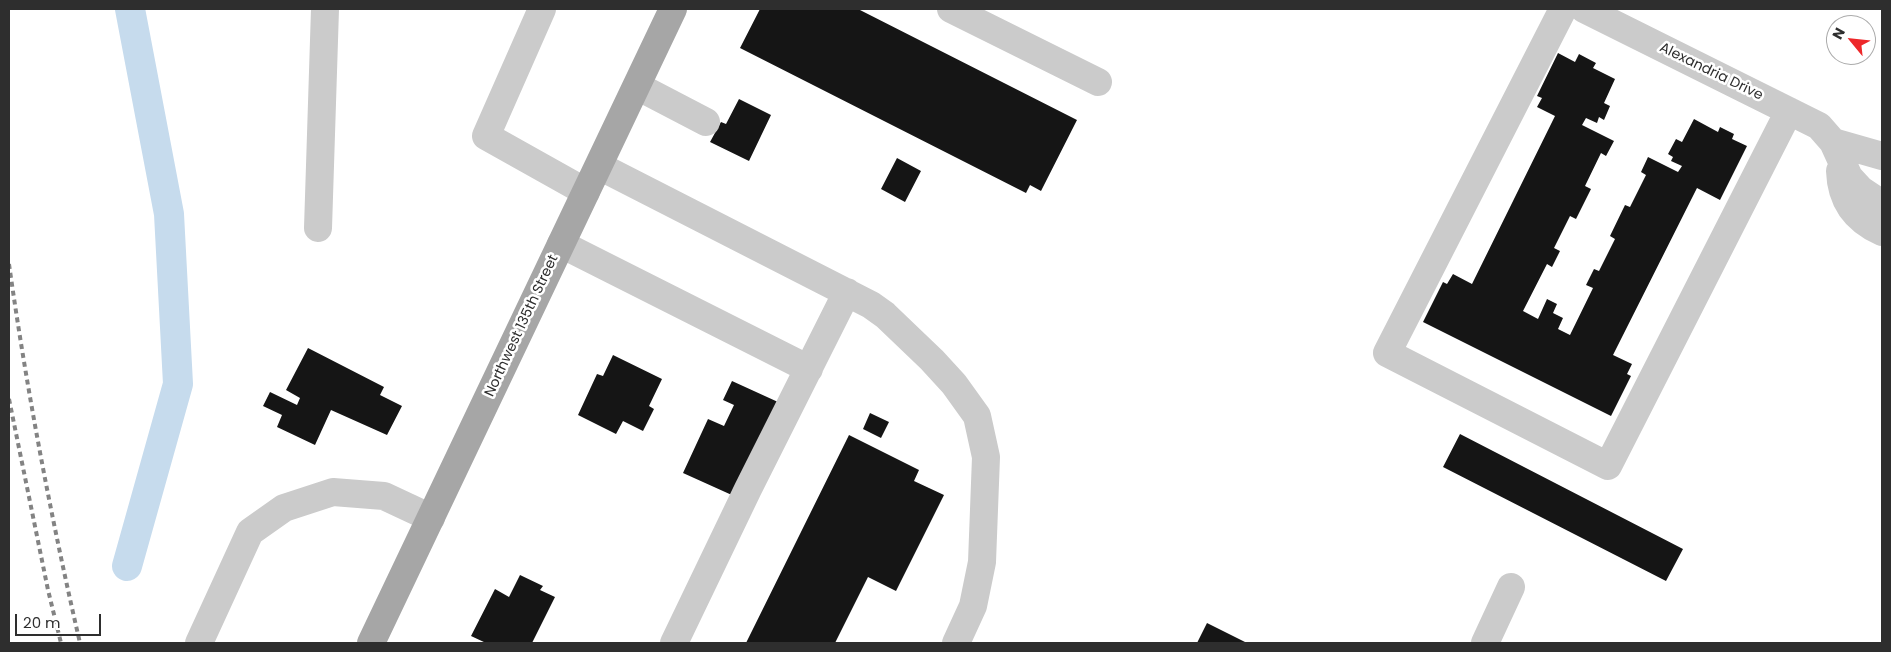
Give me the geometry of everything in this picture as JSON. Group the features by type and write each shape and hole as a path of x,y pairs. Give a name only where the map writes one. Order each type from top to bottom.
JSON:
{"main road":[{"name":"Northwest 135th Street","path":"371,643 673,9"}],"street":[{"path":"318,228 325,9"},
{"path":"542,9 486,136 586,192"},
{"path":"1563,9 1387,353 1608,466 1789,111"},
{"path":"964,12 1098,82"},
{"name":"Alexandria Drive","path":"1600,12 1819,126 1836,148 1849,177 1861,190 1882,204"},
{"path":"637,86 706,122"},
{"path":"1836,148 1842,192 1854,213 1882,232"},
{"name":"Alexandria Drive","path":"1836,148 1882,156"},
{"path":"599,166 847,292 885,315 954,384 977,416 986,457 982,562 973,606 956,643"},
{"path":"562,244 809,369"},
{"path":"674,643 748,489 847,292"},
{"path":"199,643 250,532 284,508 332,492 384,496 431,518"},
{"path":"1486,643 1511,587"}],"building":[{"path":"760,9 858,9 1077,120 1041,191 1030,185 1026,193 740,48"},
{"path":"1558,53 1575,62 1579,54 1596,63 1593,68 1615,79 1604,103 1610,106 1604,120 1599,117 1597,123 1586,118 1582,125 1614,141 1606,156 1601,153 1585,186 1591,189 1576,219 1570,216 1554,248 1560,251 1552,267 1547,264 1523,311 1538,319 1547,299 1557,304 1553,313 1563,318 1558,329 1570,335 1593,288 1586,285 1594,269 1599,271 1615,239 1610,236 1625,205 1630,207 1646,175 1641,172 1648,157 1678,172 1682,166 1671,161 1673,157 1668,154 1676,139 1682,142 1694,119 1718,132 1720,127 1734,134 1732,139 1747,146 1720,200 1697,188 1613,355 1632,364 1627,374 1631,376 1611,416 1423,322 1443,282 1447,284 1453,274 1472,284 1555,116 1537,107 1542,98 1537,96"},
{"path":"739,99 771,115 749,161 710,142 721,122 726,124"},
{"path":"897,158 921,171 905,202 881,189"},
{"path":"308,348 384,387 380,395 402,406 387,435 331,410 315,445 277,427 282,415 263,406 270,392 297,405 300,398 286,390"},
{"path":"613,355 662,379 649,406 654,409 643,431 623,421 616,434 578,415 597,374 603,376"},
{"path":"732,381 778,402 734,496 683,473 708,419 724,426 734,405 723,400"},
{"path":"870,413 889,422 881,438 863,429"},
{"path":"1460,434 1683,549 1666,581 1443,467"},
{"path":"849,435 919,470 914,481 944,495 896,591 868,577 835,643 746,643"},
{"path":"520,575 543,586 540,590 555,597 532,643 486,643 471,636 495,589 509,597"},
{"path":"1207,623 1247,643 1197,643"}],"waterway":[{"path":"127,566 178,384 169,214 130,9"}],"railway":[{"path":"9,264 40,454 80,643"},
{"path":"9,399 48,590 61,643"}]}
